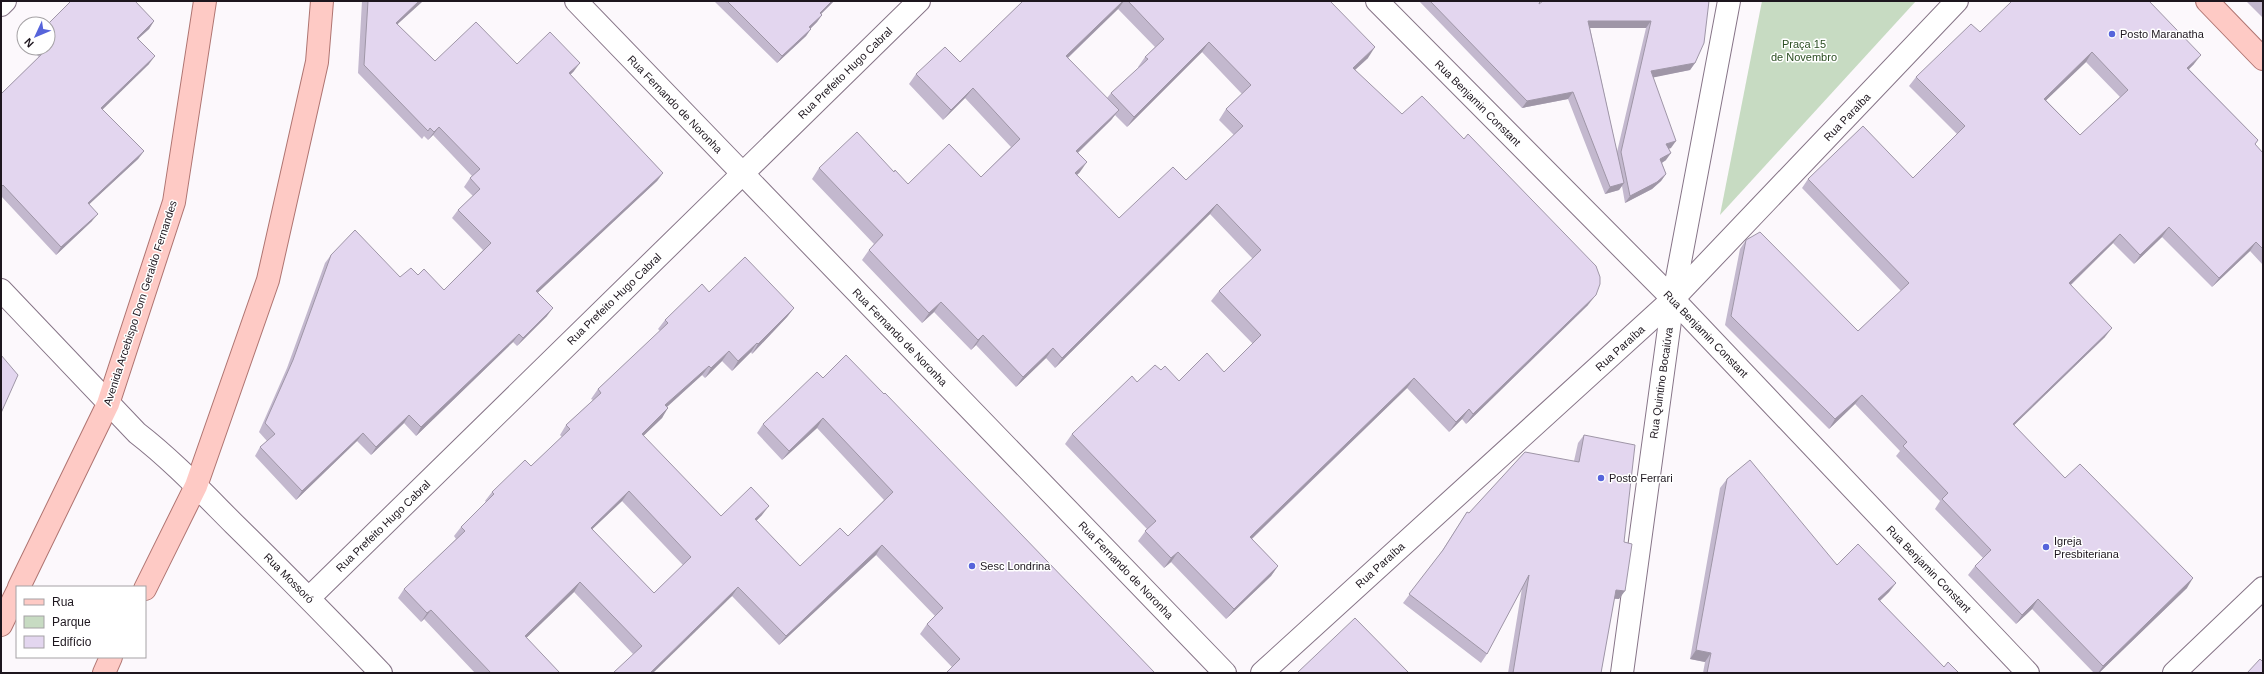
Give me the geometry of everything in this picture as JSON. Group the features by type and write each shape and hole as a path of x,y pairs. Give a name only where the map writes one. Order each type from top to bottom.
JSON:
{"main road":[{"name":"Avenida Arcebispo Dom Geraldo Fernandes","path":"19,586 108,404 174,202 205,1"},
{"path":"146,587 196,486 268,280 316,62 322,1"},
{"path":"2206,1 2263,59"},
{"path":"1,625 16,594"},
{"path":"104,673 111,658"}],"street":[{"path":"1,5 5,1"},
{"name":"Rua Fernando de Noronha","path":"576,1 1225,673"},
{"name":"Rua Prefeito Hugo Cabral","path":"309,598 919,1"},
{"name":"Rua Benjamin Constant","path":"1377,1 1673,300 2028,673"},
{"name":"Rua Quintino Bocaiúva","path":"1622,673 1673,300 1729,1"},
{"name":"Rua Paraíba","path":"1262,673 1673,300 1957,1"},
{"name":"Rua Mossoró","path":"1,290 108,404 137,433 154,446 196,486 309,598 381,673"},
{"path":"2174,673 2263,588"}],"green space":[{"name":"Praça 15 de Novembro","path":"1762,1 1916,1 1720,215"}],"building":[{"path":"71,1 135,1 154,21 137,38 155,56 101,108 144,151 88,203 98,214 61,247 3,185 1,185 1,94 40,56 56,56 56,16"},
{"path":"368,1 419,1 396,23 435,61 476,22 517,64 550,32 580,63 569,73 663,173 536,291 553,308 523,338 519,334 421,427 409,415 376,447 363,433 302,491 260,447 275,434 265,423 293,360 331,255 355,230 400,277 411,268 418,275 424,269 444,290 491,243 458,210 480,189 470,178 480,169 439,127 434,132 430,128 428,131 364,65"},
{"path":"727,1 832,1 820,13 822,15 809,27 811,29 782,56"},
{"path":"1023,1 1123,1 1066,56 1119,110 1076,151 1087,162 1075,173 1119,218 1173,167 1186,180 1243,126 1226,109 1251,85 1209,42 1134,117 1111,93 1148,59 1145,57 1164,39 1128,1 1330,1 1375,47 1353,68 1402,114 1422,96 1464,139 1468,134 1596,266 1600,277 1600,284 1596,295 1473,414 1469,409 1456,422 1414,378 1250,537 1278,566 1234,609 1178,552 1171,558 1145,531 1156,521 1072,434 1132,376 1137,382 1155,365 1161,370 1165,366 1179,381 1207,353 1224,372 1261,335 1219,291 1261,250 1217,204 1062,358 1053,348 1023,377 983,335 978,340 941,302 929,313 869,250 883,235 819,168 857,132 894,172 895,170 908,184 949,144 981,177 1020,139 973,88 951,110 916,74 945,47 960,62"},
{"path":"1430,1 1540,1 1539,4 1543,1 1709,1 1704,43 1695,63 1651,71 1676,141 1666,144 1671,153 1660,159 1666,174 1657,182 1630,196 1621,152 1651,21 1588,21 1624,183 1610,187 1573,92 1527,101"},
{"path":"2012,1 2149,1 2201,55 2187,68 2258,140 2255,144 2263,153 2263,249 2256,242 2219,278 2169,227 2140,255 2120,234 2069,283 2112,328 2013,424 2065,478 2080,464 2193,578 2103,666 2038,599 2022,615 1975,566 1991,550 1942,499 1948,493 1903,446 1907,442 1862,395 1835,419 1731,316 1746,240 1760,232 1858,331 1909,283 1808,179 1863,126 1913,178 1965,126 1916,77 1971,24 1980,32","holes":["2092,52 2128,90 2080,135 2044,99"]},
{"path":"745,257 794,308 758,344 757,343 738,361 729,351 711,368 709,366 665,405 668,408 642,434 721,516 751,487 769,506 755,519 800,566 840,528 848,536 893,492 823,418 789,451 763,424 817,372 823,378 846,355 884,394 885,393 1155,673 946,673 960,659 927,624 943,608 882,545 786,636 738,587 650,673 613,673 642,646 580,582 525,636 560,673 491,673 431,610 427,613 404,589 465,531 461,527 494,494 492,492 525,460 531,466 570,429 566,425 601,393 598,389 668,323 665,320 702,284 709,292","holes":["629,491 691,557 654,593 591,528"]},
{"path":"1,355 18,375 1,413"},
{"path":"1584,435 1635,445 1624,542 1632,544 1625,591 1616,590 1601,673 1513,673 1529,575 1487,654 1409,594 1443,550 1467,512 1469,513 1525,452 1579,462"},
{"path":"1750,460 1837,565 1858,544 1896,583 1878,599 1944,667 1948,662 1959,673 1707,673 1711,653 1696,650 1727,479"},
{"path":"1355,618 1409,673 1297,673"},
{"path":"2260,659 2263,662 2263,673 2247,673"}],"place":[{"name":"Posto Maranatha","path":"2112,34"},
{"name":"Posto Ferrari","path":"1601,478"},
{"name":"Igreja Presbiteriana","path":"2046,547"},
{"name":"Sesc Londrina","path":"972,566"}]}
